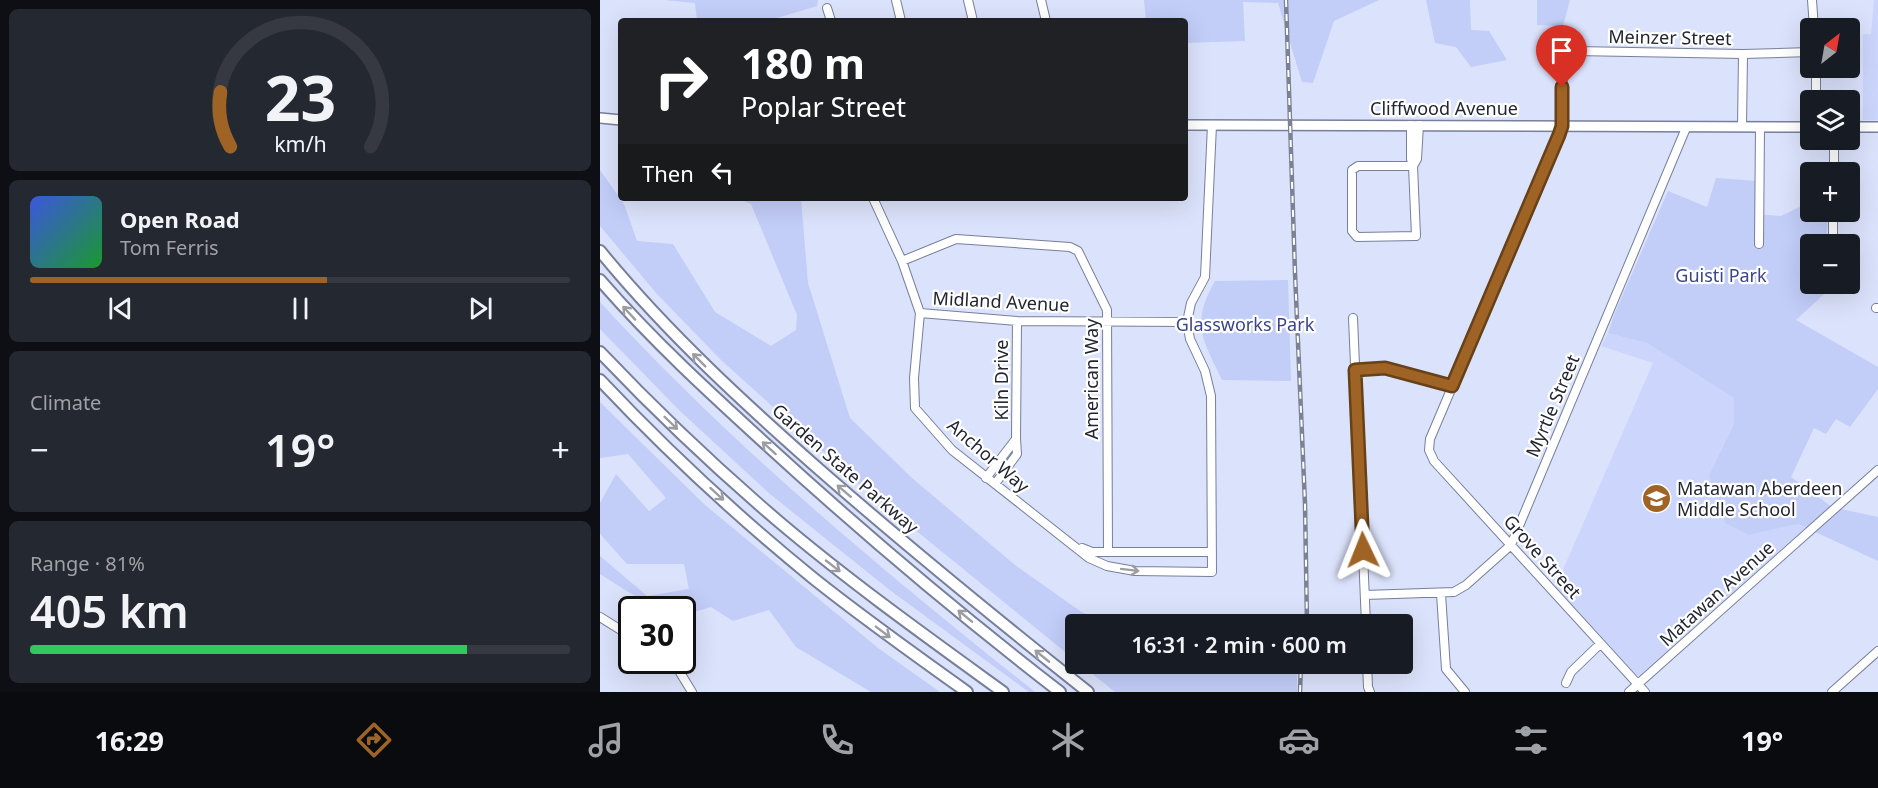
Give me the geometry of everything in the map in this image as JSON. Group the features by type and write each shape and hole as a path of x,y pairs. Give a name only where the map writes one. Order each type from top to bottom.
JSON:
{"highway":[{"name":"Garden State Parkway","path":"600,250 671,331 717,377 928,562 1088,692"},
{"name":"Garden State Parkway","path":"600,280 672,356 806,481 950,604 1060,692"},
{"path":"600,352 692,444 778,520 893,612 1003,692"},
{"path":"600,380 690,469 794,562 891,638 967,692"}],"main road":[{"path":"600,118 618,120"},
{"name":"Cliffwood Avenue","path":"1188,125 1800,127"},
{"path":"1860,127 1878,127"}],"street":[{"path":"896,0 900,18"},
{"path":"968,0 971,18"},
{"path":"1041,0 1045,18"},
{"path":"1812,0 1813,18"},
{"path":"827,8 830,18"},
{"name":"Meinzer Street","path":"1562,126 1563,63 1566,55 1571,52 1800,52"},
{"path":"1742,127 1743,54"},
{"path":"1212,125 1205,277 1191,303 1187,322 1190,339 1205,371 1211,396 1212,552"},
{"path":"1413,166 1358,166 1352,170 1352,231 1357,237 1416,236 1413,166 1411,159 1415,125"},
{"path":"1355,370 1385,368 1452,386 1562,126"},
{"path":"1760,127 1760,244"},
{"name":"Myrtle Street","path":"1365,595 1454,592 1511,545 1686,128"},
{"name":"Anchor Way","path":"874,201 902,261 920,313 914,378 915,408 952,450 1078,547 1089,558 1107,566 1135,571 1212,573 1212,552 1092,552 1078,547"},
{"name":"American Way","path":"902,261 956,239 1070,247 1078,251 1107,310 1108,552"},
{"name":"Midland Avenue","path":"920,313 1017,321 1187,322"},
{"path":"1353,318 1366,614"},
{"name":"Kiln Drive","path":"995,484 1017,454 1017,321"},
{"name":"Grove Street","path":"1452,386 1430,439 1429,447 1434,460 1645,692"},
{"name":"Kiln Drive","path":"986,478 1016,439"},
{"name":"Matawan Avenue","path":"1629,692 1878,470"},
{"path":"1441,594 1446,669 1465,692"},
{"path":"600,617 618,628"},
{"path":"1566,683 1571,672 1600,644"},
{"path":"1832,692 1878,651"},
{"path":"681,674 692,692"},
{"path":"1367,674 1370,692"}],"shaded area":[{"path":"1874,0 1878,0 1878,120 1863,120 1863,34 1871,34"},
{"name":"Matawan Aberdeen Middle School","path":"1608,333 1647,343 1734,398 1734,424 1709,475 1749,535 1798,524 1805,528 1640,675 1636,675 1555,588 1653,363 1601,346"}],"green space":[{"path":"665,0 818,0 817,6 777,18 697,18 695,3"},
{"path":"1144,0 1379,0 1334,21 1313,83 1302,82 1278,3 1243,2 1245,41 1188,43 1188,18 1146,18"},
{"path":"1426,0 1470,0 1471,30 1489,31 1507,60 1471,67 1456,47 1435,43"},
{"path":"1537,0 1570,0 1563,26 1537,25"},
{"path":"600,170 618,196 618,201 624,204 637,241 673,244 715,312 771,346 796,330 797,315 751,204 744,201 801,201 808,283 850,418 912,478 1015,565 1086,614 1065,614 1065,652 855,481 721,360 657,294 600,226"},
{"name":"Guisti Park","path":"1716,178 1757,181 1756,214 1781,216 1800,207 1800,222 1827,222 1827,234 1800,234 1800,294 1824,294 1796,320 1878,367 1878,389 1850,427 1836,419 1826,434 1814,428 1791,477 1832,507 1878,517 1878,561 1798,524 1749,535 1725,523 1709,475 1734,424 1734,398 1647,343 1608,333 1668,191 1707,207"},
{"name":"Glassworks Park","path":"1288,280 1291,381 1222,380 1205,342 1201,321 1207,296 1215,281"},
{"path":"600,302 702,407 810,506 1035,692 1029,692 891,591 770,494 680,411 600,329"},
{"path":"600,402 705,505 878,648 940,692 871,692 796,647 769,610 733,621 711,607 696,611 696,596 647,596 689,589 684,564 627,564 600,534 600,503 616,474 649,511 666,498 628,454 600,458"},
{"path":"600,556 647,596 635,596 600,574"},
{"path":"1093,674 1297,674 1297,692 1115,692"}],"railway":[{"path":"1286,0 1305,504 1307,614"},
{"path":"1300,692 1301,674"}],"place":[{"name":"Matawan Aberdeen Middle School","path":"1656,499"}],"route":[{"path":"1363,550 1355,370 1385,368 1452,386 1559,135 1562,126 1562,87"}]}
